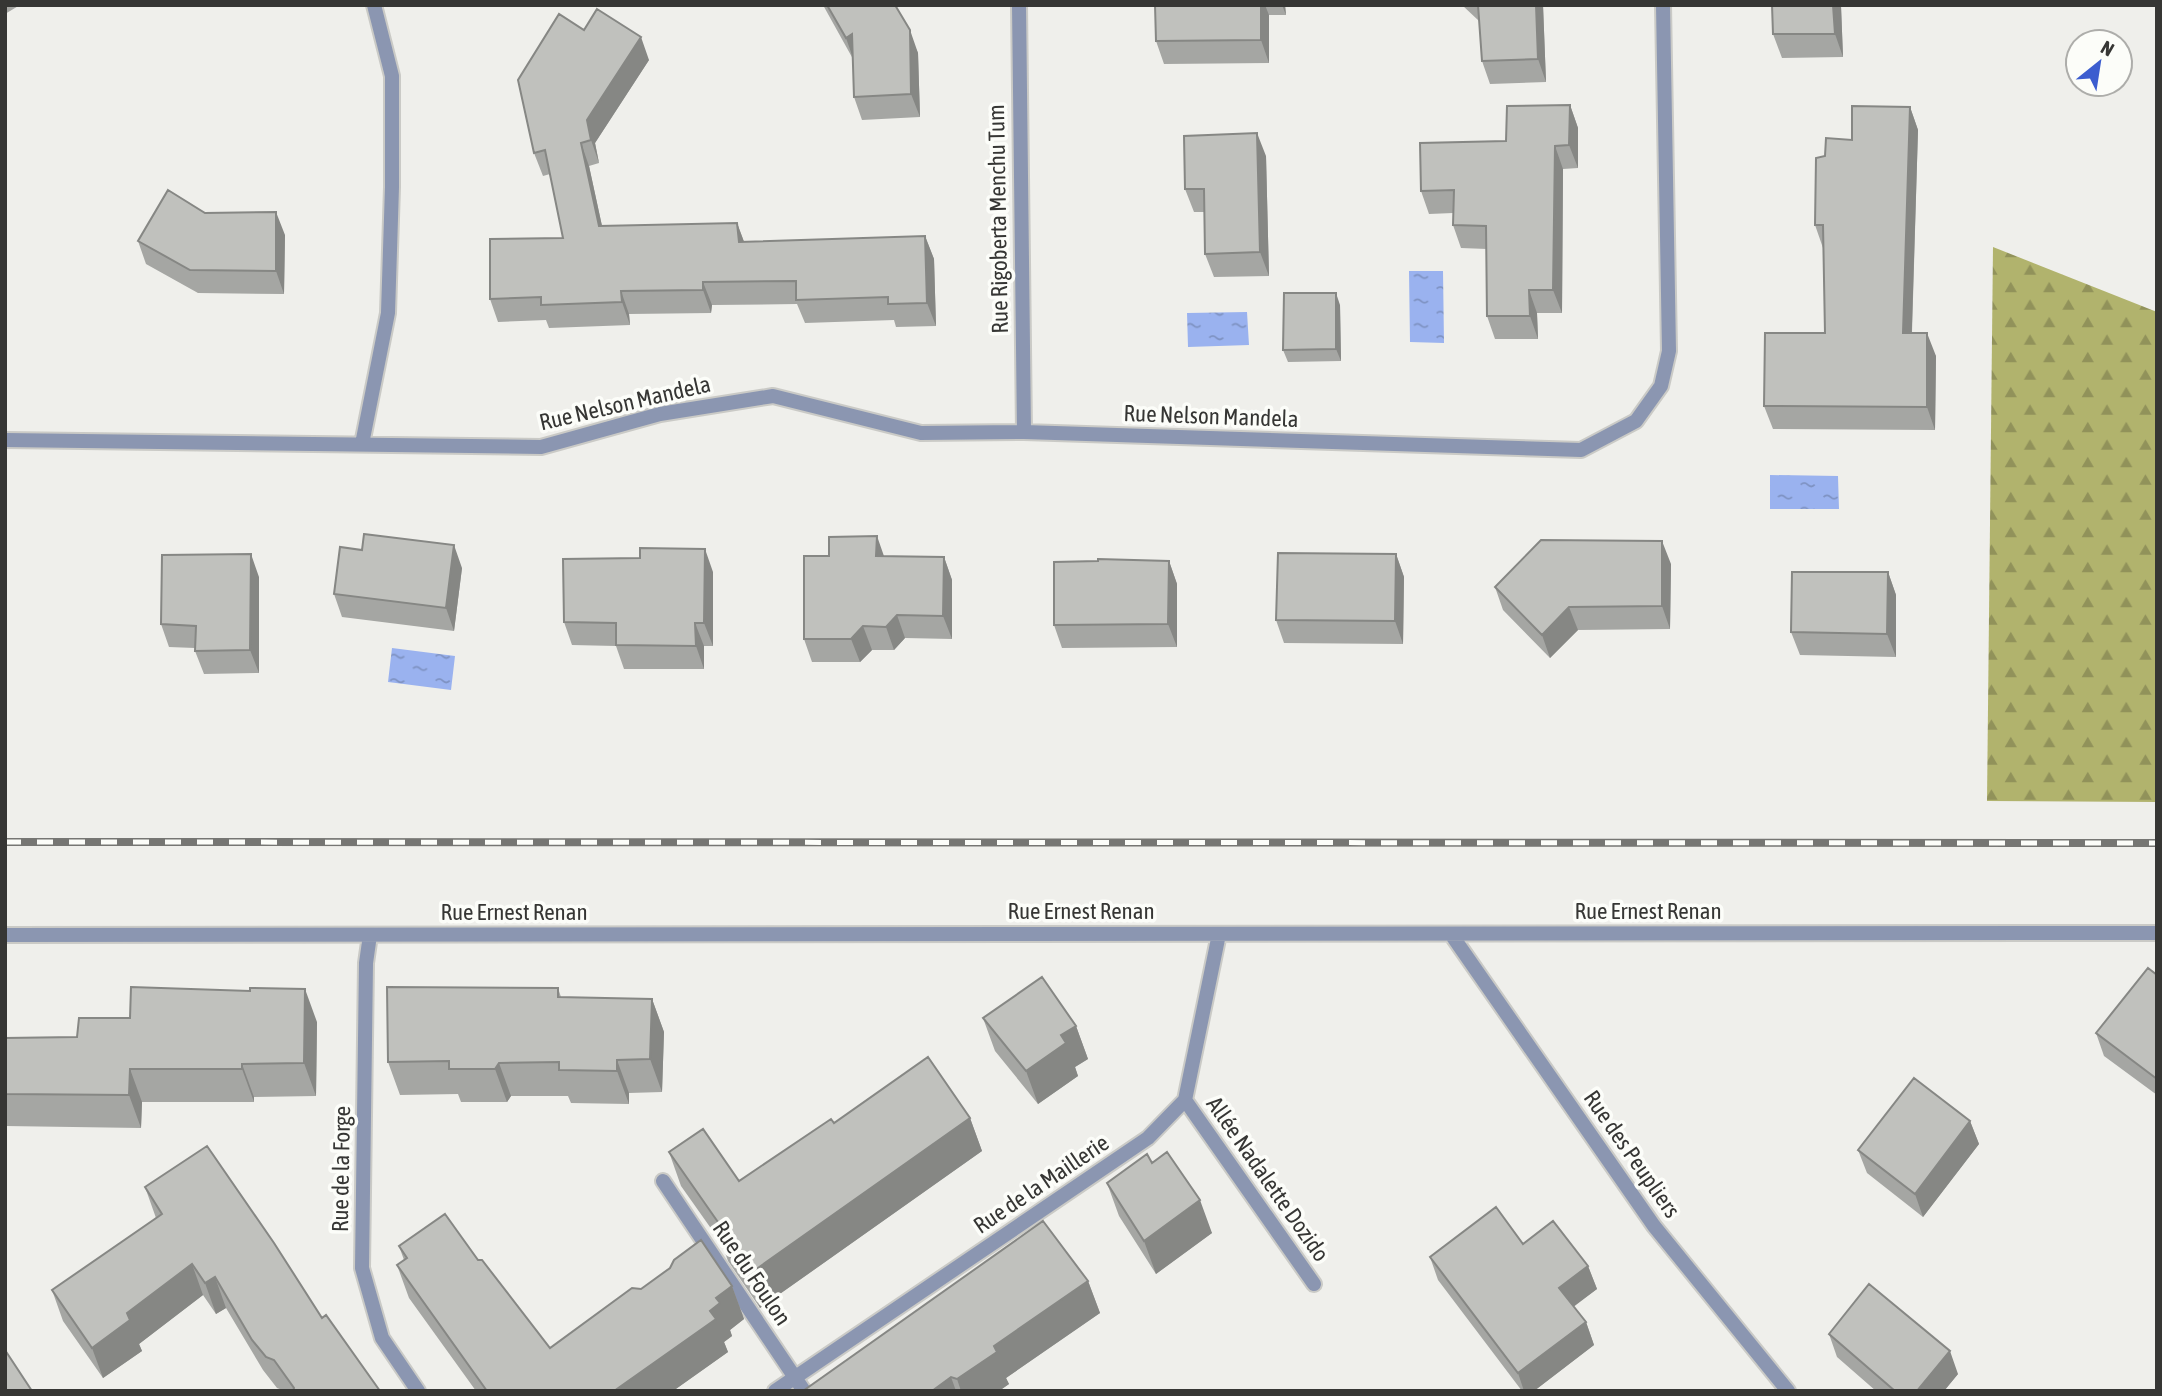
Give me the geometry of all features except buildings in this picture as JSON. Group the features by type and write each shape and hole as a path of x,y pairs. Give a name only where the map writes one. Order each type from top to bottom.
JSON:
{"street":[{"path":"362,444 388,313 392,187 392,76 373,5"},
{"name":"Rue Rigoberta Menchu Tum","path":"1018,5 1024,432"},
{"name":"Rue Nelson Mandela","path":"5,440 541,447 660,414 773,396 921,433 1024,432 1581,450 1636,421 1661,386 1669,351 1663,5"},
{"name":"Rue Ernest Renan","path":"5,935 2157,933"},
{"path":"1185,1100 1219,934"},
{"name":"Rue des Peupliers","path":"1451,934 1654,1226 1788,1391"},
{"name":"Rue de la Forge","path":"370,935 366,963 362,1268 382,1338 418,1391"},
{"name":"Allée Nadalette Dozido","path":"1185,1100 1314,1284"},
{"name":"Rue de la Maillerie","path":"775,1391 1149,1138 1185,1100"},
{"name":"Rue du Foulon","path":"663,1181 804,1391"}],"green space":[{"path":"1993,247 2157,312 2157,802 1987,801"}],"water":[{"path":"1409,271 1443,271 1444,343 1410,342"},
{"path":"1247,312 1249,345 1188,347 1187,313"},
{"path":"1770,475 1838,476 1839,509 1770,509"},
{"path":"392,648 455,656 451,690 388,682"}],"railway":[{"path":"5,842 2157,843"}]}
